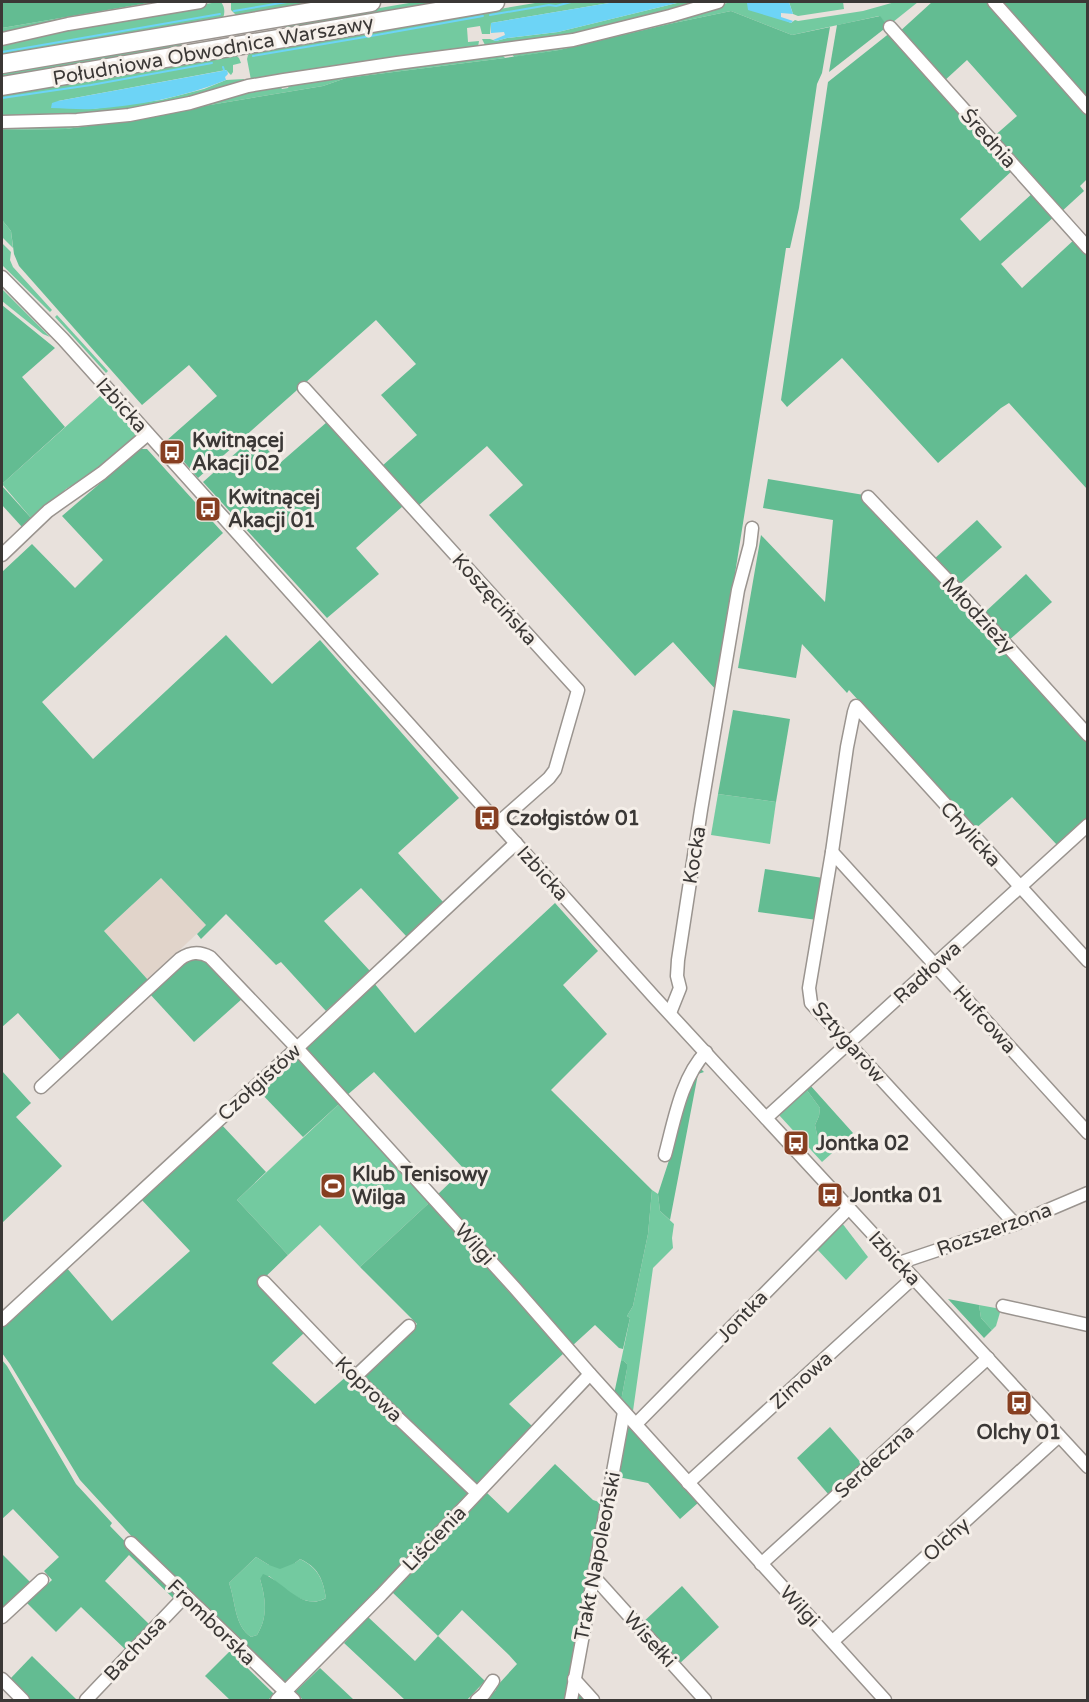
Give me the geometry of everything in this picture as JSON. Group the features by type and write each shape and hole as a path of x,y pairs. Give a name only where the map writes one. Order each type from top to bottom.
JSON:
{"highway":[{"name":"Południowa Obwodnica Warszawy","path":"2,64 371,2"},
{"name":"Południowa Obwodnica Warszawy","path":"2,86 495,2"}],"street":[{"path":"2,39 68,24 200,2"},
{"path":"2,122 77,120 129,115 190,103 248,86 397,63 573,40 718,2"},
{"path":"994,2 1088,108"},
{"name":"Średnia","path":"890,27 1088,248"},
{"name":"Izbicka","path":"2,277 61,337 705,1053 1088,1467"},
{"name":"Koszęcińska","path":"304,388 578,690 555,770 498,823"},
{"path":"2,555 48,511 102,473 148,434"},
{"name":"Młodzieży","path":"868,497 954,587 1088,735"},
{"name":"Kocka","path":"670,1013 680,988 677,976 678,960 700,810 738,590 752,528"},
{"name":"Sztygarów","path":"856,706 847,747 809,988 811,1003 1015,1224"},
{"name":"Chylicka","path":"856,706 1088,961"},
{"name":"Radłowa","path":"766,1118 1088,825"},
{"name":"Czołgistów","path":"2,1320 516,843"},
{"name":"Hufcowa","path":"832,852 1088,1133"},
{"name":"Wilgi","path":"41,1087 180,959 191,953 201,953 210,957 297,1048 514,1287 885,1701"},
{"path":"665,1155 687,1081 699,1059 705,1053"},
{"name":"Rozszerzona","path":"899,1263 1015,1224 1088,1193"},
{"name":"Jontka","path":"636,1424 849,1208"},
{"name":"Zimowa","path":"688,1483 913,1278"},
{"name":"Koprowa","path":"264,1282 355,1377 477,1493"},
{"path":"1003,1306 1088,1325"},
{"path":"355,1377 409,1326"},
{"name":"Serdeczna","path":"760,1564 988,1358"},
{"name":"Liścienia","path":"286,1698 590,1374"},
{"name":"Trakt Napoleoński","path":"571,1701 624,1412"},
{"name":"Olchy","path":"833,1641 1059,1436"},
{"name":"Fromborska","path":"131,1543 286,1698"},
{"name":"Wisełki","path":"594,1577 705,1701"},
{"path":"2,1617 42,1580"},
{"name":"Bachusa","path":"86,1701 185,1596"},
{"path":"2,1678 23,1701"},
{"path":"574,1679 593,1701"},
{"path":"477,1701 493,1681"}],"shaded area":[{"path":"161,878 206,925 148,980 104,931"}],"green space":[{"path":"2,2 154,2 2,28"},
{"path":"154,2 180,2 2,35 2,28"},
{"path":"221,2 224,8 223,18 2,56 2,42 124,17"},
{"path":"231,2 322,2 237,16 231,10"},
{"path":"415,2 447,2 286,29 285,24"},
{"path":"541,2 615,2 491,23 490,34 482,34 480,26 467,28 468,42 479,41 478,47 251,80 247,59 253,51"},
{"path":"681,2 710,2 589,33 486,47 482,39 496,41 558,32"},
{"path":"730,2 755,2 747,3 791,23 795,20 863,11 895,2 918,2 888,26 879,16 792,35 731,11 559,50 514,57 511,52 691,15"},
{"path":"789,2 843,2 844,9 798,16 793,14"},
{"path":"932,2 988,2 1087,115 1087,179 1080,186 1084,191 1060,213 992,138 1017,116 967,60 943,82 898,33"},
{"path":"1001,2 1087,2 1087,98"},
{"path":"731,11 792,35 830,27 822,73 817,84 799,208 790,248 786,248 717,691 673,642 635,676 489,515 523,485 487,446 418,506 382,466 417,435 381,395 416,364 376,320 198,478 166,441 217,396 189,365 142,405 19,266 14,254 11,231 2,220 2,130 66,129 133,120 323,86 346,78 559,50"},
{"path":"880,16 888,26 829,72 837,25"},
{"path":"891,32 1014,169 960,219 980,241 1034,192 1056,215 1001,264 1022,288 1076,238 1087,251 1087,489 1009,403 938,463 842,358 787,407 781,400 828,82"},
{"path":"181,42 182,47 2,77 2,72"},
{"path":"234,54 241,63 233,65 231,75 226,70 58,101 92,109 161,100 204,89 226,80 244,79 243,83 177,102 89,116 2,119 2,94"},
{"path":"501,54 505,58 346,78 323,86 133,120 66,129 2,130 2,125 81,123 280,86 282,89 288,88 290,83"},
{"path":"2,220 11,231 13,248 2,237"},
{"path":"2,243 11,252 10,260 13,267 52,310 50,312 2,265"},
{"path":"2,289 50,337 2,301"},
{"path":"2,305 55,348 22,377 65,427 2,484"},
{"path":"57,315 108,371 106,373 55,317"},
{"path":"101,395 138,435 89,475 66,489 32,519 2,484"},
{"path":"327,422 403,506 356,548 379,574 327,618 203,482 255,436 280,463"},
{"path":"140,449 147,449 223,533 42,702 93,759 226,635 272,684 320,640 459,798 398,853 444,903 407,937 361,888 324,921 370,971 326,1011 281,962 276,965 226,914 201,939 197,934 206,925 161,878 104,931 148,980 61,1061 18,1013 2,1027 2,572 32,544 75,588 103,560 62,516"},
{"path":"768,479 864,495 1087,739 1087,819 1058,846 1012,797 975,829 849,690 847,693 802,644 796,678 738,668 761,535 825,602 833,520 763,508"},
{"path":"2,486 32,519 22,527 2,505"},
{"path":"977,520 1002,547 958,586 933,560"},
{"path":"1026,574 1052,602 1008,641 983,614"},
{"path":"733,710 790,719 776,802 718,794"},
{"path":"718,794 776,802 770,844 711,835"},
{"path":"765,869 823,878 817,920 758,912"},
{"path":"555,903 598,951 563,985 607,1034 551,1090 652,1190 648,1234 633,1306 627,1316 630,1318 623,1349 619,1348 595,1325 572,1346 436,1196 464,1169 374,1072 346,1096 304,1048 374,983 415,1033"},
{"path":"192,956 209,962 243,998 194,1042 149,993"},
{"path":"295,1054 339,1104 303,1137 257,1089"},
{"path":"698,1066 704,1072 698,1074 670,1220 660,1211 658,1194 675,1142 676,1127"},
{"path":"2,1071 31,1103 16,1117 62,1166 2,1223"},
{"path":"810,1085 853,1133 831,1154 820,1149 815,1125 820,1108 806,1089"},
{"path":"806,1089 820,1108 815,1125 820,1149 831,1154 822,1162 779,1115"},
{"name":"Klub Tenisowy Wilga","path":"339,1104 429,1203 360,1267 320,1225 288,1255 237,1200"},
{"path":"220,1123 266,1172 237,1200 288,1255 258,1284 304,1333 272,1363 315,1404 348,1375 470,1493 287,1685 135,1540 80,1480 2,1353 2,1327 66,1267 112,1321 190,1251 140,1198","holes":["256,1557 280,1569 300,1559 306,1562 319,1574 326,1598 317,1601 301,1598 263,1574 260,1579 265,1601 263,1621 257,1635 251,1637 238,1620 229,1583"]},
{"path":"652,1190 658,1194 660,1211 674,1224 673,1248 653,1268 633,1411 631,1412 621,1401 627,1364 621,1361 630,1318 627,1316 633,1306 648,1234"},
{"path":"429,1203 564,1353 509,1404 532,1426 477,1485 362,1375 417,1324 360,1267"},
{"path":"842,1223 868,1257 846,1280 816,1248"},
{"path":"948,1299 979,1305 981,1318 992,1330 984,1338"},
{"path":"979,1305 1001,1309 996,1326 992,1330 981,1318"},
{"path":"2,1360 76,1484 112,1523 110,1526 180,1596 175,1600 129,1555 105,1581 151,1626 127,1651 81,1607 56,1632 27,1603 52,1580 44,1571 59,1557 13,1509 2,1519"},
{"path":"621,1361 627,1364 627,1369 621,1401 614,1394"},
{"path":"629,1424 699,1502 680,1519 648,1483 618,1477"},
{"path":"830,1427 863,1465 829,1495 797,1458"},
{"path":"555,1464 593,1500 602,1503 570,1682 586,1700 486,1700 517,1664 462,1610 438,1636 392,1592 485,1491 508,1513"},
{"path":"2,1554 31,1583 2,1610"},
{"path":"256,1557 269,1565 295,1563 300,1559 306,1562 319,1575 326,1598 318,1601 303,1599 295,1596 269,1576 260,1579 265,1601 264,1615 257,1635 251,1637 238,1620 229,1583"},
{"path":"682,1586 719,1627 678,1665 641,1624"},
{"path":"368,1617 415,1661 438,1636 485,1681 467,1700 405,1700 344,1643"},
{"path":"230,1651 274,1694 268,1700 230,1700 205,1676"},
{"path":"32,1656 77,1700 31,1700 10,1679"},
{"path":"320,1668 354,1700 303,1700 295,1692"}],"water":[{"path":"615,2 681,2 558,32 496,41 493,40 505,35 504,32 491,33 491,23"},
{"path":"789,2 793,14 781,13 781,17 793,21 791,23 748,10 747,3"},
{"path":"227,70 226,80 161,100 93,109 51,108 52,103 58,101"}],"waterway":[{"path":"234,11 287,2"},
{"path":"490,15 571,2"},
{"path":"2,52 220,14"},
{"path":"370,33 371,36 483,16"},
{"path":"253,56 371,36"},
{"path":"2,98 91,85 212,63"}],"place":[{"name":"Kwitnącej Akacji 02","path":"172,452"},
{"name":"Kwitnącej Akacji 01","path":"208,509"},
{"name":"Czołgistów 01","path":"487,818"},
{"name":"Jontka 02","path":"796,1143"},
{"name":"Klub Tenisowy Wilga","path":"333,1186"},
{"name":"Jontka 01","path":"830,1195"},
{"name":"Olchy 01","path":"1019,1403"}]}
